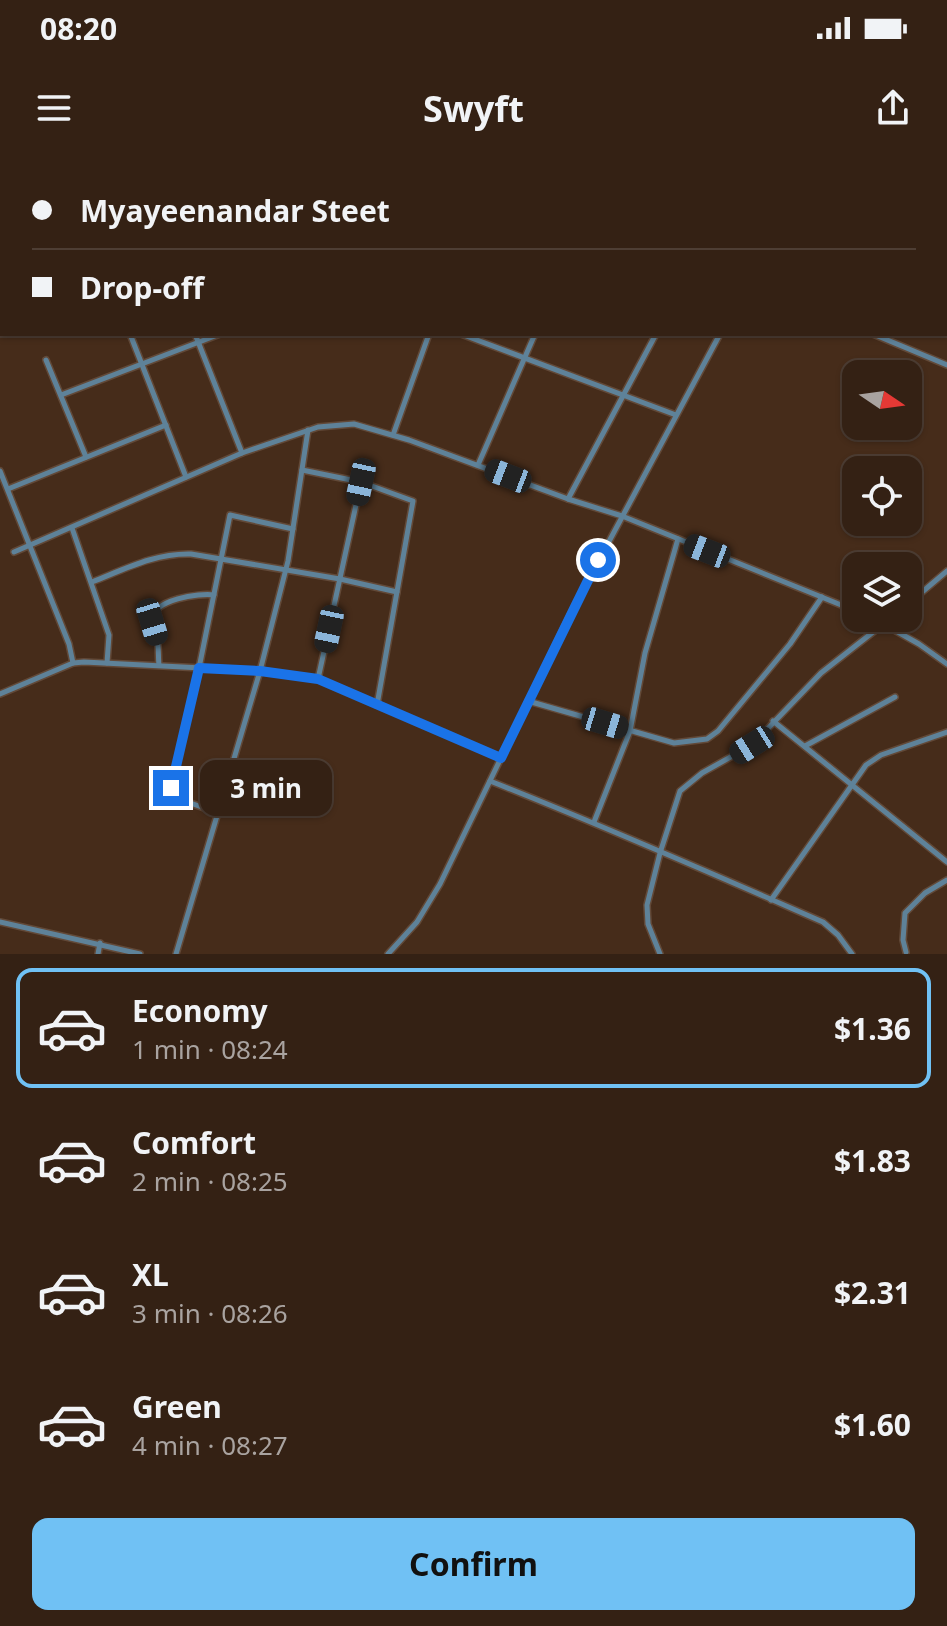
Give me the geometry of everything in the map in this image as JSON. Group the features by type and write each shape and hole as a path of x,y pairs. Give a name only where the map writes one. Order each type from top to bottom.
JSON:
{"street":[{"path":"131,336 186,477"},
{"path":"196,336 242,453"},
{"path":"61,395 214,336"},
{"path":"393,435 428,336"},
{"path":"466,336 676,415"},
{"path":"478,465 534,336"},
{"path":"568,499 655,336"},
{"path":"388,954 417,922 440,884 575,605 719,336"},
{"path":"878,336 947,365"},
{"path":"46,360 86,457"},
{"path":"14,552 242,453 308,430 354,424 622,516 842,605"},
{"path":"8,489 166,425"},
{"path":"176,954 260,671 285,571 308,430"},
{"path":"302,470 361,482 413,501 377,705"},
{"path":"0,471 69,644 73,663"},
{"path":"318,679 361,482"},
{"path":"218,813 171,794 230,515 293,529"},
{"path":"72,528 109,635 107,663"},
{"path":"594,822 630,731 638,683 678,539"},
{"path":"92,582 172,553 340,579 397,592"},
{"path":"922,592 947,571"},
{"path":"159,665 158,642 152,622 154,613 181,598 200,593 214,595"},
{"path":"528,701 674,743 707,739 718,731 790,644 822,597"},
{"path":"660,954 648,924 647,905 680,791 702,773 752,745 821,673 873,632"},
{"path":"899,632 947,664"},
{"path":"0,694 73,663 260,671 318,679 501,758"},
{"path":"805,746 895,697"},
{"path":"773,721 947,862"},
{"path":"771,900 866,765 881,755 947,732"},
{"path":"490,781 594,822 823,922 852,954"},
{"path":"906,952 903,940 905,913 925,893 947,880"},
{"path":"0,922 140,954"},
{"path":"98,954 100,943"}],"route":[{"path":"171,788 199,668 260,671 318,679 501,758 598,560"}]}
